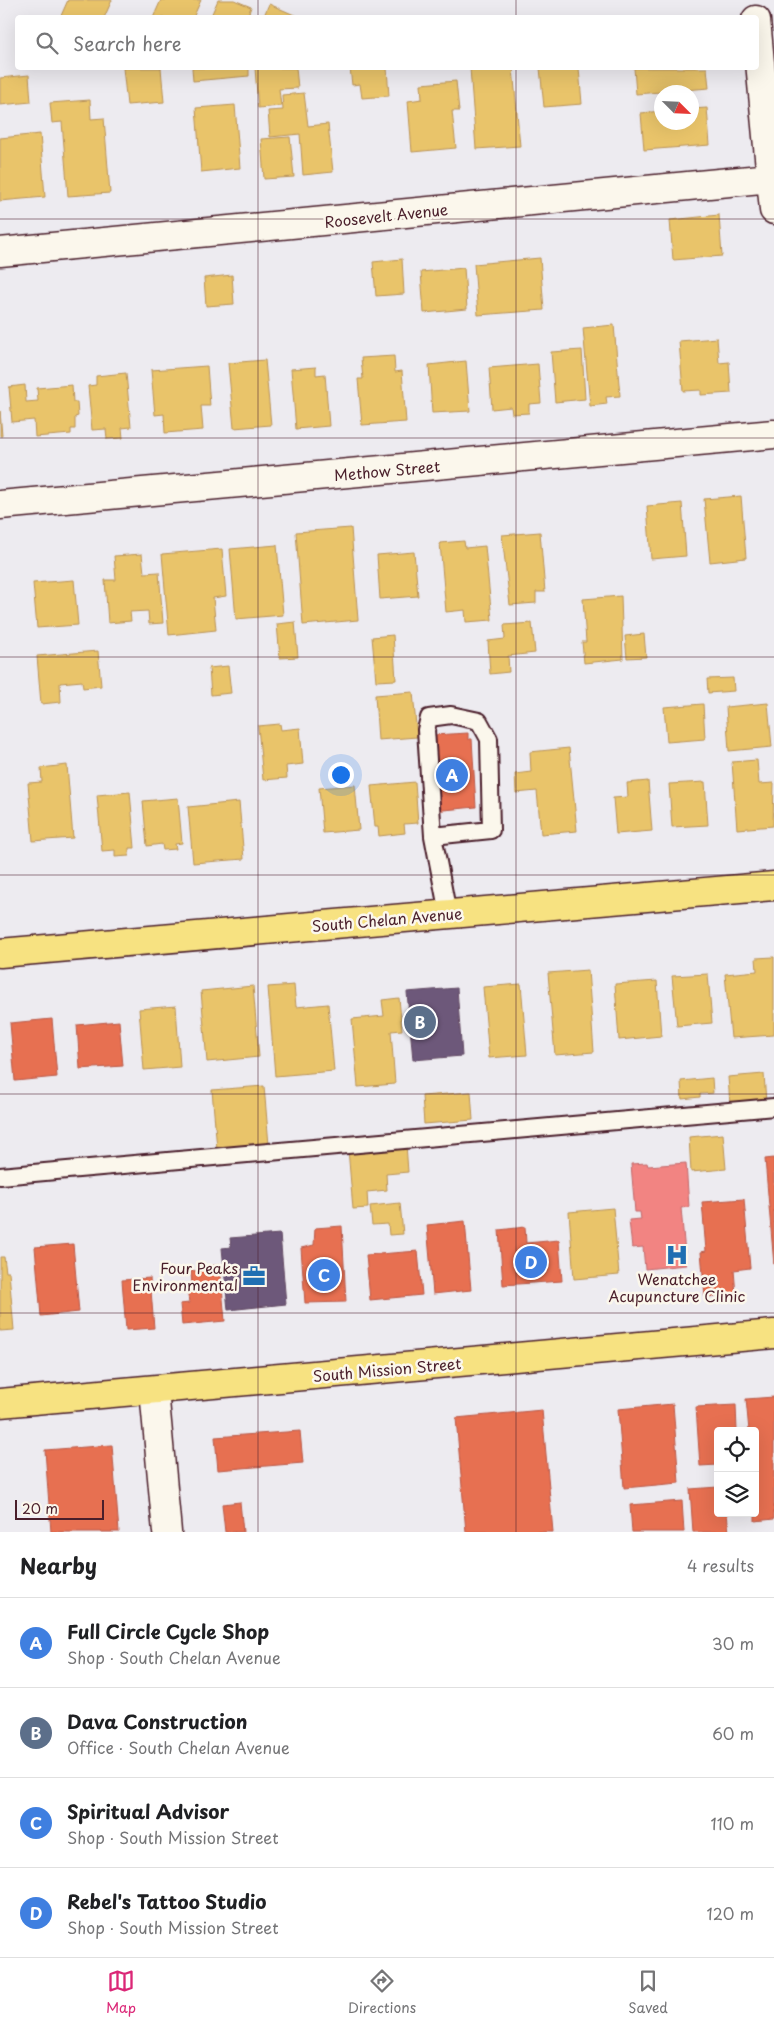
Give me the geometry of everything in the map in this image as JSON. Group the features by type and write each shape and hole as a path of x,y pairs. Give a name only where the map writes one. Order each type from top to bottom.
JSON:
{"main road":[{"name":"South Chelan Avenue","path":"0,953 774,886"},
{"name":"South Mission Street","path":"0,1403 774,1334"}],"street":[{"path":"755,0 756,15"},
{"path":"759,51 774,210"},
{"name":"Roosevelt Avenue","path":"0,252 771,178"},
{"name":"Methow Street","path":"0,505 774,434"},
{"path":"154,1390 167,1532"}],"lane":[{"path":"433,836 491,830 489,739 479,720 451,715 430,718 426,730 433,836 448,914"},
{"path":"0,1176 774,1107"}],"building: Homes":[{"path":"68,0 112,0 105,15 61,15"},
{"path":"161,0 201,0 194,15 154,15"},
{"path":"218,0 234,0 251,7 248,15 211,15"},
{"path":"269,4 294,15 264,15"},
{"path":"123,70 161,70 164,102 127,105"},
{"path":"192,70 249,70 249,76 193,81"},
{"path":"255,70 296,70 298,88 279,89 281,106 258,108"},
{"path":"350,70 387,70 389,96 362,98 360,84 352,85"},
{"path":"470,70 513,70 520,146 476,149"},
{"path":"540,70 579,70 582,104 544,107"},
{"path":"634,70 707,70 709,88 699,89 699,85 654,85 654,93 636,94"},
{"path":"29,75 31,102 0,105 0,78"},
{"path":"456,81 459,111 452,111 456,148 412,152 408,101 422,99 421,84"},
{"path":"304,93 308,126 328,124 333,172 303,175 300,134 270,137 268,111 283,110 282,95"},
{"path":"90,100 91,119 104,118 110,193 68,196 62,122 52,123 50,103"},
{"path":"235,105 240,168 201,172 196,108"},
{"path":"707,108 710,145 644,150 641,113 654,112 654,130 699,130 699,109"},
{"path":"40,134 45,197 0,201 0,138"},
{"path":"290,137 294,177 264,179 261,139"},
{"path":"719,215 722,256 673,260 670,220"},
{"path":"540,258 544,310 478,315 474,264"},
{"path":"402,259 404,294 376,296 373,262"},
{"path":"464,268 467,309 424,313 421,272"},
{"path":"232,275 234,304 206,306 204,278"},
{"path":"614,325 620,396 606,397 607,404 590,406 583,328"},
{"path":"717,338 719,363 729,362 731,393 701,395 701,390 683,391 679,341"},
{"path":"582,350 585,399 555,402 551,352"},
{"path":"394,356 395,372 402,371 406,422 362,425 358,379 363,379 361,358"},
{"path":"265,360 271,425 234,428 228,363"},
{"path":"466,361 470,411 432,413 429,365"},
{"path":"538,364 541,403 529,404 529,413 512,414 511,407 492,409 489,368"},
{"path":"207,366 210,406 201,406 203,430 165,433 164,414 155,415 151,370"},
{"path":"316,367 316,375 325,374 329,426 296,429 291,369"},
{"path":"126,373 131,427 122,428 123,438 107,439 106,429 92,430 88,386 96,385 96,376"},
{"path":"25,385 26,402 38,401 37,388 72,385 73,402 77,402 78,416 75,417 75,429 71,429 71,434 35,437 34,420 12,422 9,387"},
{"path":"0,411 2,436 0,436"},
{"path":"741,496 746,558 710,562 704,499"},
{"path":"682,503 686,556 651,559 647,506"},
{"path":"351,528 358,620 303,625 296,532"},
{"path":"540,532 545,592 536,592 536,603 510,605 502,535"},
{"path":"464,541 465,548 485,546 492,620 466,622 465,610 446,612 440,543"},
{"path":"277,545 283,615 236,619 230,549"},
{"path":"222,549 226,596 213,598 216,630 169,635 162,554"},
{"path":"414,552 418,596 380,599 377,555"},
{"path":"142,554 144,573 159,572 163,623 149,624 148,611 130,612 131,621 108,623 105,580 116,580 114,556"},
{"path":"74,580 78,625 37,628 33,583"},
{"path":"621,596 623,659 584,663 582,642 586,642 583,599"},
{"path":"295,622 298,657 280,658 277,624"},
{"path":"532,623 535,653 508,656 509,672 490,674 488,641 505,639 504,625"},
{"path":"644,634 646,657 627,658 625,636"},
{"path":"393,635 396,680 376,681 372,637"},
{"path":"98,651 101,686 83,688 82,681 60,683 61,702 41,704 37,656"},
{"path":"228,666 231,693 211,695 209,668"},
{"path":"733,678 734,691 708,693 707,679"},
{"path":"413,692 417,737 378,740 375,695"},
{"path":"768,703 772,747 729,751 726,707"},
{"path":"703,704 705,739 667,742 664,707"},
{"path":"280,724 281,730 300,728 303,764 286,766 287,778 263,780 258,726"},
{"path":"569,748 577,831 541,834 537,791 516,793 515,774 531,772 530,752"},
{"path":"757,760 759,784 774,783 773,826 737,829 732,762"},
{"path":"67,765 73,838 33,841 28,783 42,782 41,768"},
{"path":"648,781 652,831 616,834 613,798 628,797 627,783"},
{"path":"415,782 418,823 404,824 405,833 379,836 378,827 375,827 371,786"},
{"path":"705,782 708,825 672,827 669,784"},
{"path":"355,785 359,830 323,833 319,788"},
{"path":"130,792 135,848 129,848 129,856 115,857 115,850 102,851 97,795"},
{"path":"178,798 182,843 175,844 176,849 163,850 162,844 147,846 143,801"},
{"path":"239,802 244,859 193,863 188,807"},
{"path":"774,957 774,1035 731,1038 725,974 757,971 756,958"},
{"path":"588,970 594,1052 555,1055 548,973"},
{"path":"708,974 712,1023 677,1026 672,976"},
{"path":"657,981 661,1036 619,1040 615,984"},
{"path":"521,984 527,1055 489,1058 483,987"},
{"path":"294,985 296,1007 328,1004 334,1071 275,1076 268,987"},
{"path":"253,986 259,1057 207,1062 201,991"},
{"path":"399,998 402,1030 391,1031 395,1084 358,1087 352,1019 384,1016 382,1000"},
{"path":"176,1006 180,1067 144,1070 139,1009"},
{"path":"764,1074 766,1102 730,1105 728,1077"},
{"path":"712,1078 713,1093 682,1099 681,1081"},
{"path":"264,1086 269,1145 217,1149 212,1090"},
{"path":"471,1092 473,1120 424,1124 422,1096"},
{"path":"723,1134 726,1169 691,1172 689,1137"},
{"path":"406,1144 408,1172 386,1174 387,1190 367,1192 368,1208 353,1209 348,1149"},
{"path":"400,1203 403,1234 389,1235 388,1224 372,1225 370,1206"},
{"path":"613,1208 619,1275 574,1279 569,1212"},
{"path":"0,1257 4,1257 6,1272 9,1272 14,1330 0,1331"}],"building: Shops":[{"path":"468,733 468,739 472,739 476,807 433,811 434,735"},
{"path":"52,1019 57,1077 15,1081 10,1023"},
{"path":"119,1021 123,1066 80,1069 77,1025"},
{"path":"774,1158 774,1265 765,1159"},
{"path":"744,1199 750,1268 734,1270 736,1295 705,1297 701,1252 706,1251 702,1202"},
{"path":"465,1221 471,1290 433,1294 427,1225"},
{"path":"342,1226 346,1302 305,1303 301,1248 314,1245 315,1228"},
{"path":"525,1227 526,1243 559,1240 562,1281 503,1285 499,1230"},
{"path":"73,1244 79,1312 41,1316 35,1247"},
{"path":"418,1251 422,1295 370,1300 366,1255"},
{"path":"220,1265 225,1321 182,1325 180,1304 189,1303 187,1286 192,1286 191,1271 204,1270 204,1266"},
{"path":"150,1278 154,1328 126,1330 122,1280"},
{"path":"774,1397 774,1519 755,1521 755,1517 759,1517 759,1427 749,1427 746,1399"},
{"path":"673,1404 679,1483 624,1488 618,1409"},
{"path":"736,1405 737,1427 714,1427 714,1465 700,1466 696,1407"},
{"path":"542,1410 553,1532 466,1532 456,1418"},
{"path":"300,1431 303,1463 218,1470 215,1437"},
{"path":"112,1445 119,1532 51,1532 45,1450"},
{"path":"714,1487 714,1517 727,1517 729,1532 693,1532 690,1489"},
{"path":"682,1501 684,1532 632,1532 630,1505"},
{"path":"240,1502 243,1532 225,1532 222,1504"}],"building: Offices":[{"path":"457,988 462,1056 413,1060 407,992"},
{"name":"Four Peaks Environmental","path":"280,1234 286,1304 228,1310 222,1248 231,1247 230,1238"}],"building: Health":[{"path":"647,1163 648,1166 686,1163 689,1207 681,1208 686,1265 645,1269 643,1247 632,1248 629,1220 641,1219 640,1212 635,1212 631,1164"}],"place":[{"name":"Full Circle Cycle Shop","path":"452,775"},
{"name":"Dava Construction","path":"420,1022"},
{"name":"Wenatchee Acupuncture Clinic","path":"677,1255"},
{"name":"Rebel's Tattoo Studio","path":"531,1262"},
{"name":"Spiritual Advisor","path":"324,1275"},
{"name":"Four Peaks Environmental","path":"254,1276"}]}
